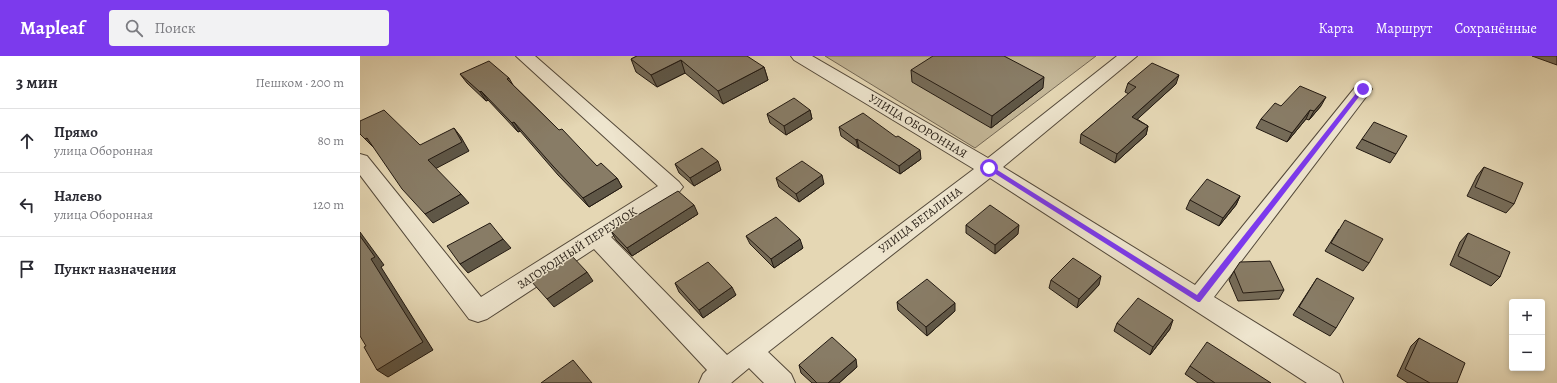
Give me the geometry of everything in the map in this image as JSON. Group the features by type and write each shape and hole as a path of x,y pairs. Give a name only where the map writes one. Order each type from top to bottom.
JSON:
{"street":[{"name":"ЗАГОРОДНЫЙ ПЕРЕУЛОК","path":"360,160 478,312 672,188 525,56"},
{"name":"УЛИЦА ОБОРОННАЯ","path":"800,56 989,168 1330,383"},
{"name":"УЛИЦА БЕГАЛИНА","path":"719,377 750,351 989,168 1128,56"},
{"path":"1198,300 1363,89"},
{"path":"596,236 719,377"},
{"path":"750,351 782,383"}],"shaded area":[{"path":"825,56 1096,56 975,148"}],"building":[{"path":"637,56 747,56 764,67 718,91 681,60 651,75 631,59"},
{"path":"933,56 1004,56 1044,77 992,116 911,70"},
{"path":"489,61 509,78 507,79 559,130 562,129 597,166 601,163 617,178 583,198 514,122 512,123 481,91 480,92 460,74"},
{"path":"1152,63 1179,75 1132,117 1148,126 1117,154 1081,134 1136,87 1128,83"},
{"path":"1300,86 1326,97 1314,111 1310,110 1292,133 1261,119 1275,103 1281,106"},
{"path":"794,98 810,110 784,126 767,114"},
{"path":"384,110 420,145 454,128 462,142 428,160 461,194 425,214 402,189 367,138 365,139 360,134 360,121"},
{"path":"863,113 896,137 898,136 920,150 899,166 857,139 856,140 839,127"},
{"path":"1374,122 1407,136 1396,154 1362,139"},
{"path":"702,148 718,161 690,178 675,164"},
{"path":"802,161 822,175 796,194 776,178"},
{"path":"1484,167 1523,183 1514,204 1475,187"},
{"path":"1207,179 1240,196 1223,218 1190,200"},
{"path":"678,191 694,205 627,248 611,231"},
{"path":"990,205 1019,225 995,245 966,225"},
{"path":"776,217 800,239 771,259 746,236"},
{"path":"1345,220 1383,239 1369,263 1331,243"},
{"path":"490,223 503,239 460,264 447,246"},
{"path":"1468,233 1510,252 1500,277 1458,256"},
{"path":"360,236 375,257 371,259 423,342 377,370 364,347 366,346 360,336"},
{"path":"571,255 587,272 547,299 531,281"},
{"path":"1073,258 1101,276 1079,299 1051,280"},
{"path":"1270,261 1284,290 1243,293 1234,271 1240,262"},
{"path":"708,262 732,287 699,310 675,283"},
{"path":"1317,278 1354,298 1336,328 1299,307"},
{"path":"927,279 955,303 926,327 897,302"},
{"path":"1138,298 1173,320 1153,347 1117,323"},
{"path":"832,337 856,359 828,383 817,383 799,365"},
{"path":"1419,338 1465,363 1457,383 1430,383 1405,369"},
{"path":"1207,342 1271,383 1215,383 1190,366"},
{"path":"573,360 592,383 541,383"}],"route":[{"path":"989,168 1198,300 1363,89"}]}
